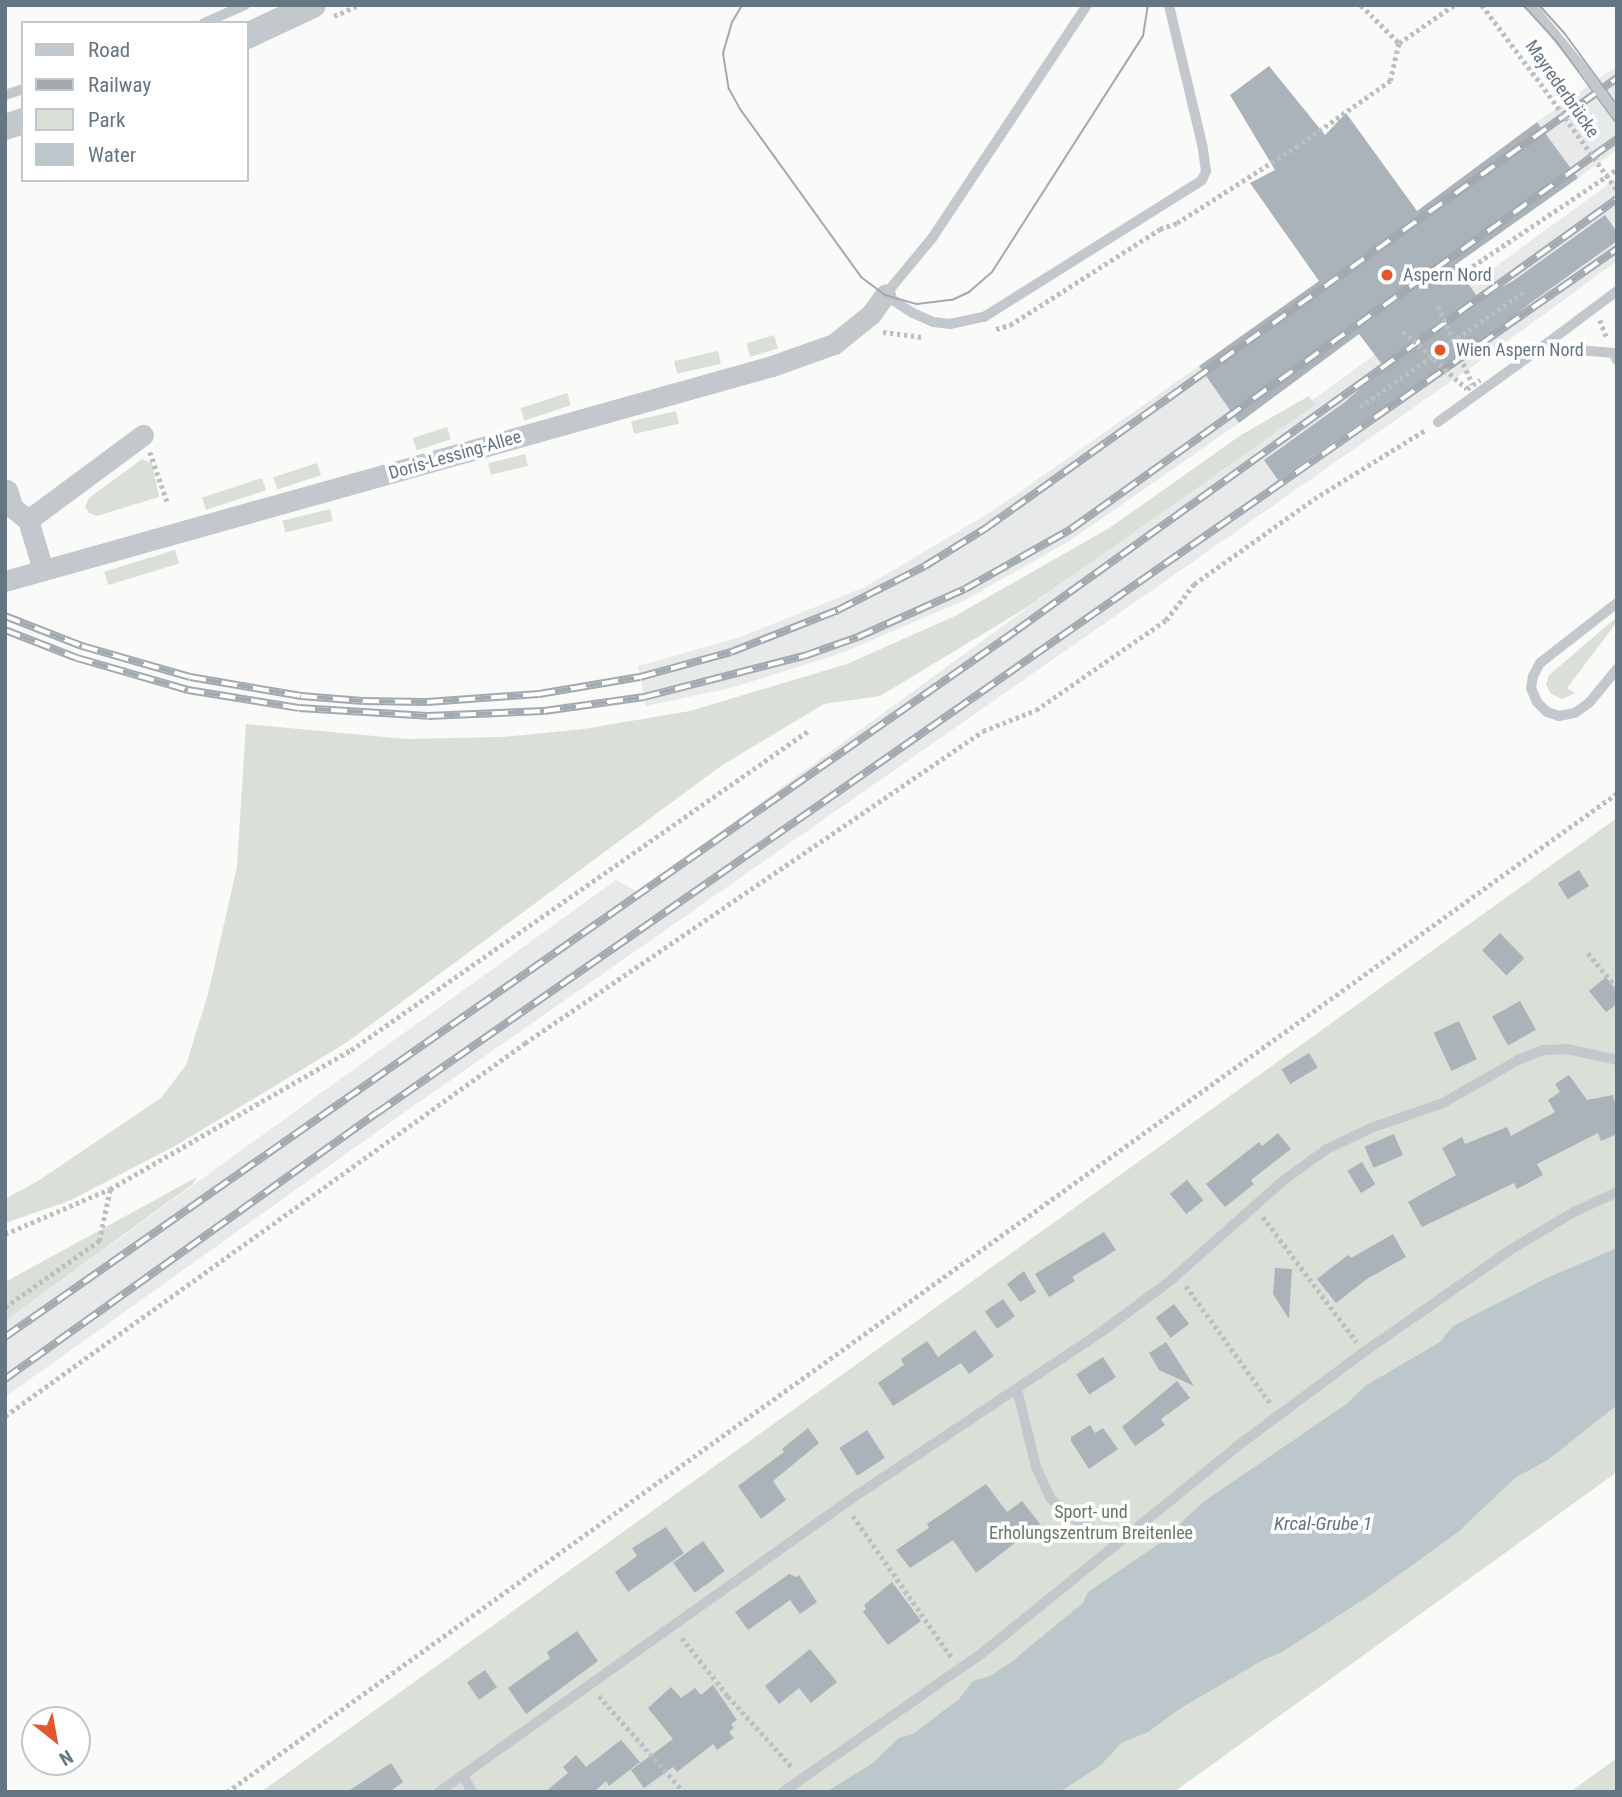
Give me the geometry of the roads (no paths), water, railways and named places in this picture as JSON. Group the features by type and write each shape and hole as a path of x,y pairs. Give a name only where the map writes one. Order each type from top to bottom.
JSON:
{"street":[{"path":"248,36 313,5"},
{"name":"Doris-Lessing-Allee","path":"5,581 772,366 834,344 871,314 885,295"},
{"path":"28,520 146,442"},
{"path":"7,490 13,508 28,520 43,570"}],"lane":[{"path":"209,21 245,5"},
{"path":"1087,5 933,237 885,295 933,322 968,323 984,317 1202,180 1206,171 1202,144 1169,5"},
{"path":"1531,5 1617,115"},
{"path":"1438,422 1617,291"},
{"path":"1542,347 1614,354 1617,359"},
{"path":"1617,603 1540,663 1531,688 1537,702 1547,712 1559,716 1575,713 1589,703 1617,669"},
{"path":"439,1792 844,1504 1104,1330 1178,1274 1254,1205 1327,1149 1371,1128 1443,1103 1518,1060 1543,1050 1567,1049 1617,1060"},
{"path":"783,1792 960,1670 1279,1415 1364,1352 1510,1250 1584,1207 1617,1192"},
{"path":"1017,1390 1036,1467 1051,1499 1079,1522 1119,1544"},
{"path":"463,1775 472,1792"}],"water":[{"name":"Krcal-Grube 1","path":"1617,1248 1617,1405 1549,1459 1515,1478 1458,1532 1372,1594 1282,1652 1261,1661 1181,1708 1148,1732 1121,1743 1101,1765 1060,1792 826,1792 873,1763 899,1738 913,1734 959,1699 973,1681 990,1676 1010,1663 1083,1603 1088,1592 1160,1543 1203,1502 1348,1403 1365,1386 1440,1342 1453,1326 1547,1278"}],"tram line":[{"path":"742,5 732,22 723,53 729,89 740,109 861,277 885,295 917,304 952,300 969,292 992,272 1143,36 1148,5"},
{"path":"1523,5 1556,41 1617,124"},
{"path":"1539,5 1565,34 1617,105"}],"railway":[{"path":"5,616 82,646 190,677 301,696 363,701 427,702 539,694 640,677 731,652 838,610 925,566 986,528 1617,78"},
{"path":"5,630 77,658 188,690 299,708 428,716 544,711 644,697 804,656 858,637 965,589 1071,529 1617,139"},
{"path":"5,1337 1017,630 1617,199"},
{"path":"5,1379 377,1113 1617,249"}],"place":[{"name":"Aspern Nord","path":"1387,275"},
{"name":"Wien Aspern Nord","path":"1440,350"}],"park label":[{"name":"Sport- und Erholungszentrum Breitenlee","path":"1091,1523"}]}
